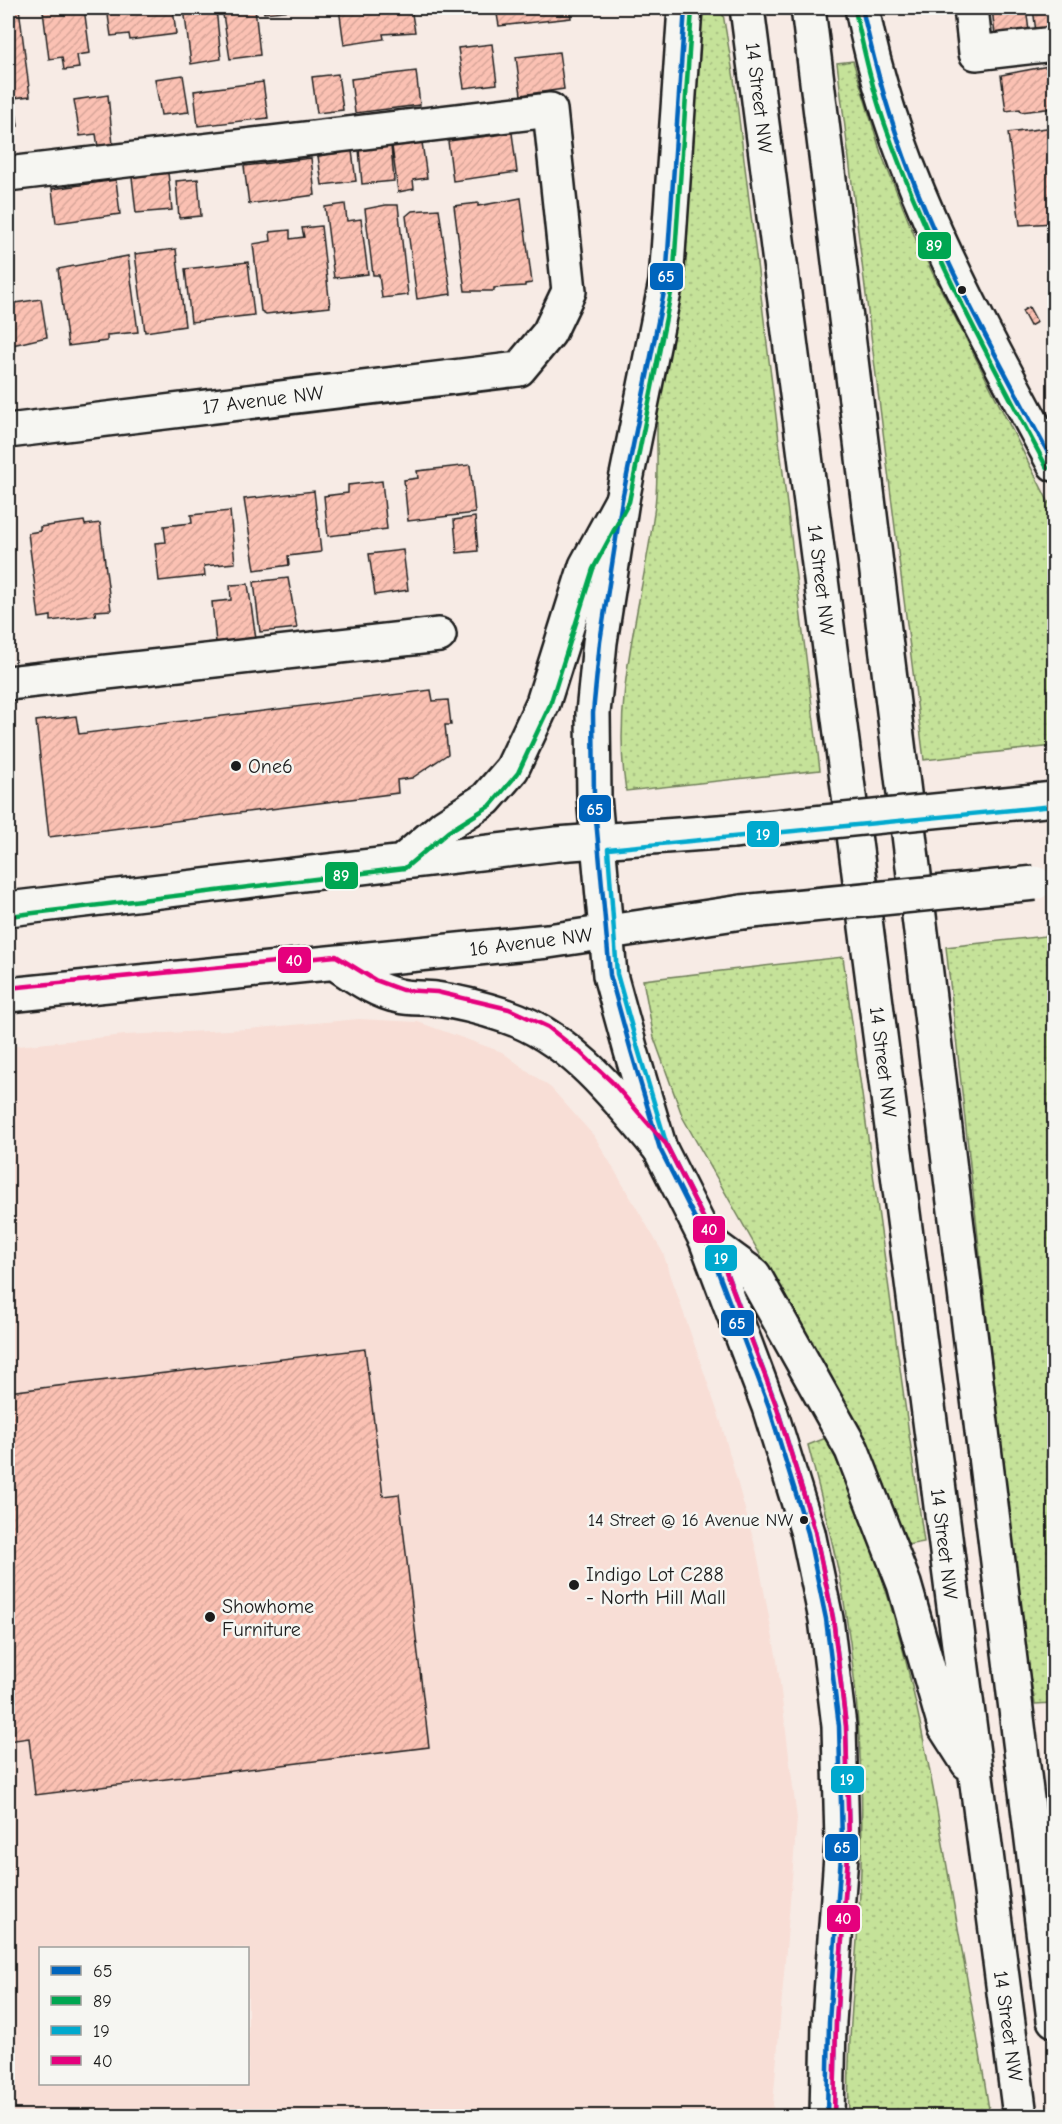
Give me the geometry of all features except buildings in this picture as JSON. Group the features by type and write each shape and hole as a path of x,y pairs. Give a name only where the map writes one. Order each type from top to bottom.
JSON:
{"main road":[{"path":"685,8 666,282 622,500 600,642 593,713 594,797 600,843 610,975 660,1149 706,1240 773,1418 808,1533 828,1630 838,1726 842,1842 830,2022 827,2116"},
{"name":"14 Street NW","path":"747,8 1020,2116"},
{"path":"808,8 1054,2020"},
{"path":"862,8 873,65 891,124 913,179 953,272 1054,464"},
{"path":"971,8 976,53 1054,44"},
{"name":"17 Avenue NW","path":"8,174 550,110 569,291 549,333 519,369 8,431"},
{"path":"403,861 444,826 486,799 512,768 543,703 586,566 622,500"},
{"path":"8,683 439,635"},
{"path":"8,909 557,844 600,843 732,831 1040,800"},
{"name":"16 Avenue NW","path":"8,995 335,963 607,933 742,912 1045,882"},
{"path":"335,963 372,987 400,997 436,999 507,1016 543,1033 576,1058 607,1087 660,1149"},
{"path":"706,1240 754,1275 852,1450 904,1584 945,1727 974,1773"},
{"path":"1046,1950 1054,1914"}],"shaded area":[{"name":"Indigo Lot C288 - North Hill Mall","path":"359,1019 418,1022 502,1052 551,1088 595,1137 663,1253 720,1419 757,1553 777,1660 797,1819 772,2116 8,2116 8,1047 125,1035 248,1029"}],"green space":[{"path":"694,8 722,8 734,79 820,770 626,791 622,756 625,686 656,499 657,418"},
{"path":"853,61 881,153 917,242 1054,513 1054,746 924,760 837,63"},
{"path":"1054,935 1054,1677 1052,1703 1035,1704 1021,1627 946,947"},
{"path":"843,957 924,1542 907,1545 870,1450 683,1118 654,1038 643,980"},
{"path":"826,1438 850,1490 870,1542 887,1593 915,1697 990,2116 849,2116 849,2054 861,1867 861,1765 853,1663 843,1595 808,1445"}],"transit line":[{"name":"65","path":"685,8 666,282 622,500 600,642 593,713 594,797 610,975 631,1051 660,1149 706,1240 769,1407 808,1533 826,1619 839,1726 842,1842 829,2022 827,2116"},
{"name":"65","path":"862,8 889,112 909,171 927,214 966,299 1054,464"},
{"name":"89","path":"9,916 405,868 448,832 491,805 518,773 550,705 593,569 629,502 673,283 692,9"},
{"name":"89","path":"855,10 869,72 883,118 922,219 962,303 1047,468"},
{"name":"19","path":"834,2116 836,2022 849,1842 846,1726 833,1617 815,1531 776,1404 713,1237 667,1146 638,1049 617,974 608,849 1054,806"},
{"name":"40","path":"8,988 336,956 375,980 402,990 437,992 509,1009 548,1027 612,1082 666,1144 713,1237 776,1405 815,1531 833,1618 846,1726 849,1842 836,2022 834,2116"}],"place":[{"name":"One6","path":"236,766"},
{"name":"14 Street @ 16 Avenue NW","path":"804,1520"},
{"name":"Indigo Lot C288 - North Hill Mall","path":"574,1585"},
{"name":"Showhome Furniture","path":"210,1617"}]}
